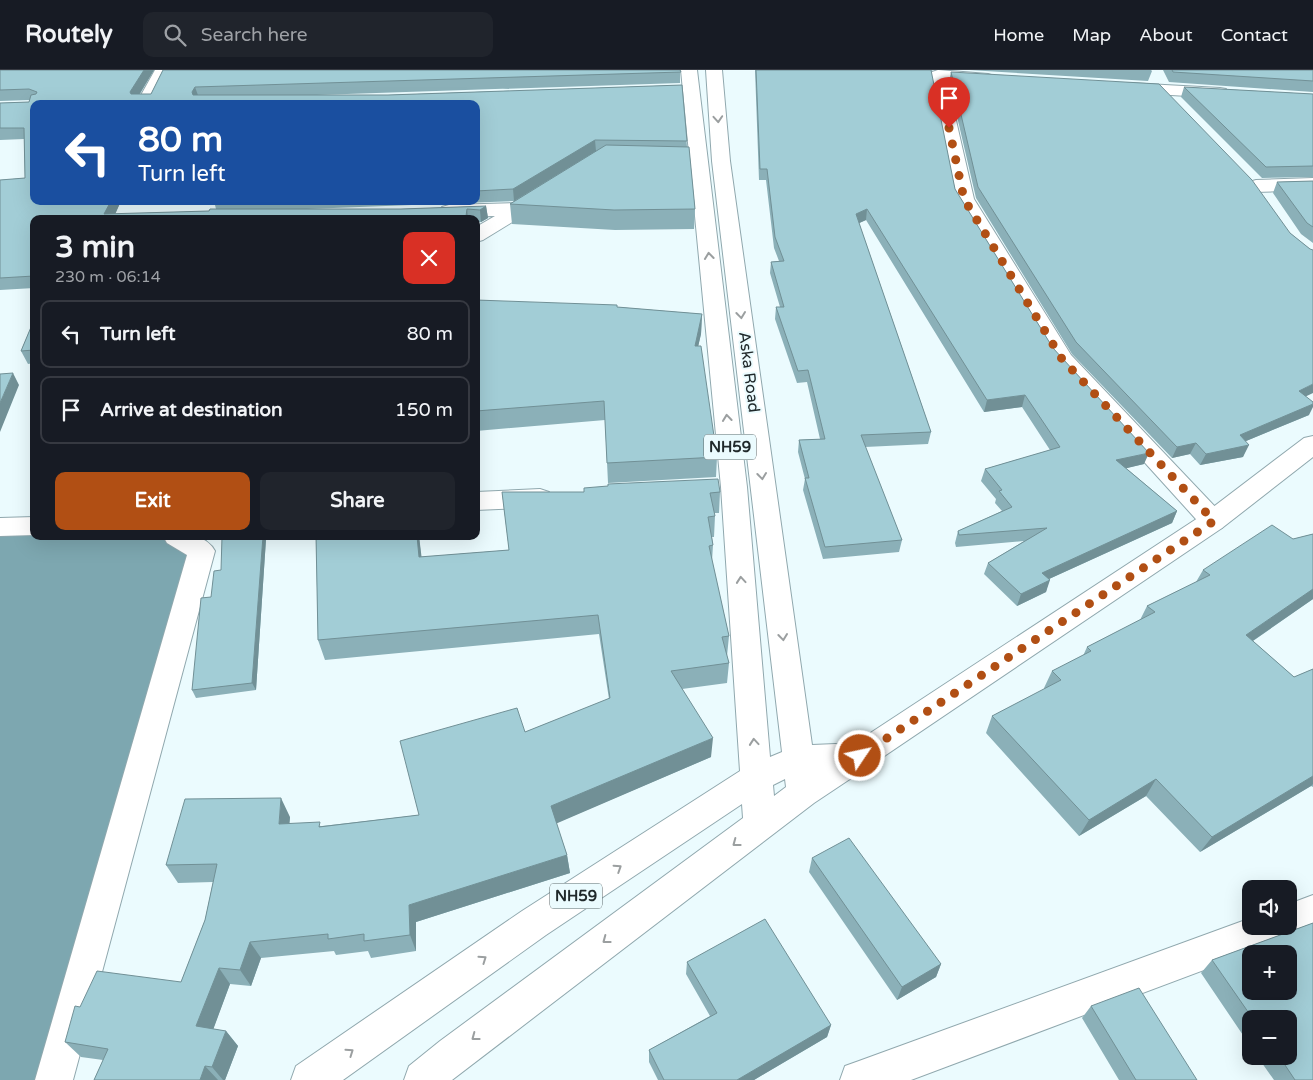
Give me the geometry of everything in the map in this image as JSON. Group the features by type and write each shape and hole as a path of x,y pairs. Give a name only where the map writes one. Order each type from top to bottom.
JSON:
{"main road":[{"path":"146,100 162,70"},
{"name":"Aska Road","path":"714,70 721,161 803,793"},
{"path":"1004,80 938,75 964,199 1062,359 1214,521"},
{"path":"1159,83 1183,111"},
{"path":"1112,87 1159,83 1237,94"},
{"name":"NH59","path":"684,84 689,160 757,777 760,825"},
{"path":"1255,187 1313,184"},
{"path":"480,234 536,198"},
{"path":"430,212 520,209"},
{"path":"422,1080 453,1054 803,793 1214,521 1313,444"},
{"path":"480,501 566,496"},
{"path":"0,527 30,526"},
{"path":"54,1080 202,550 183,540"},
{"name":"NH59","path":"310,1080 534,923 757,777 798,759 860,756"},
{"path":"1297,918 1313,912"},
{"path":"859,1080 1252,935"}],"water":[{"path":"30,525 30,540 207,540 51,1080 0,1080 0,528"}],"building":[{"path":"0,70 144,70 130,92 131,94 151,94 163,70 680,70 681,72 195,87 192,92 193,95 388,95 682,85 687,141 595,140 513,189 480,191 480,100 30,100 30,205 109,205 104,214 209,211 210,209 401,209 486,206 480,210 467,209 466,215 30,215 30,276 0,278 0,180 25,178 24,128 0,128 0,103 29,102 31,95 37,92 29,89 0,90"},
{"path":"756,70 931,70 955,189 1053,348 1149,453 1116,460 1177,511 1042,573 1050,580 1021,594 988,563 1047,528 959,535 958,531 1012,507 999,491 1002,490 985,469 1060,447 1025,395 987,400 867,209 856,214 931,432 861,435 902,540 825,547 805,478 809,478 799,440 825,439 808,370 798,371 776,307 784,307 771,262 784,261 775,237 767,169 760,169"},
{"path":"1172,70 1313,70 1313,81 1173,72"},
{"path":"951,72 1159,84 1252,180 1290,233 1313,250 1313,384 1299,391 1313,404 1240,435 1249,445 1206,454 1196,443 1177,447 1076,342 978,187"},
{"path":"1184,87 1313,94 1313,166 1266,167"},
{"path":"606,145 689,147 695,209 614,210 510,204"},
{"path":"1313,181 1313,227 1307,223 1277,182"},
{"path":"480,300 617,305 617,307 702,314 695,346 701,346 717,457 607,463 604,401 480,411"},
{"path":"30,330 30,350 21,351"},
{"path":"13,373 0,403 0,374"},
{"path":"718,479 720,492 710,493 715,516 708,517 713,545 709,546 729,636 722,637 729,663 671,671 713,738 551,806 567,855 409,905 410,935 364,941 364,934 328,939 328,934 250,942 240,970 219,968 196,1026 226,1031 212,1067 205,1066 200,1080 94,1080 108,1049 65,1042 75,1006 80,1007 97,971 181,982 205,920 217,864 166,865 185,799 281,798 279,824 320,822 319,827 419,815 400,741 517,708 525,732 610,698 598,615 318,640 316,540 417,540 419,557 509,550 502,492 584,492 584,488 608,486 608,484"},
{"path":"1272,525 1293,539 1313,534 1313,589 1246,635 1294,677 1313,669 1313,776 1212,837 1156,779 1089,820 992,716 1061,680 1052,671 1091,651 1087,647 1155,612 1147,606 1210,575 1203,570"},
{"path":"222,540 263,540 252,683 192,690 201,598 211,597 214,571 221,570"},
{"path":"849,838 941,964 902,987 812,858"},
{"path":"765,919 831,1025 737,1080 664,1080 649,1050 717,1013 687,962"},
{"path":"1313,923 1313,1080 1295,1080 1285,1065 1297,1065 1297,1010 1247,1010 1212,960 1242,949 1242,1000 1297,1000 1297,945 1253,945 1280,935 1297,935 1297,929"},
{"path":"1139,988 1197,1080 1136,1080 1091,1006"}],"route":[{"path":"860,756 1214,521 1062,359 964,199 949,128"}]}
